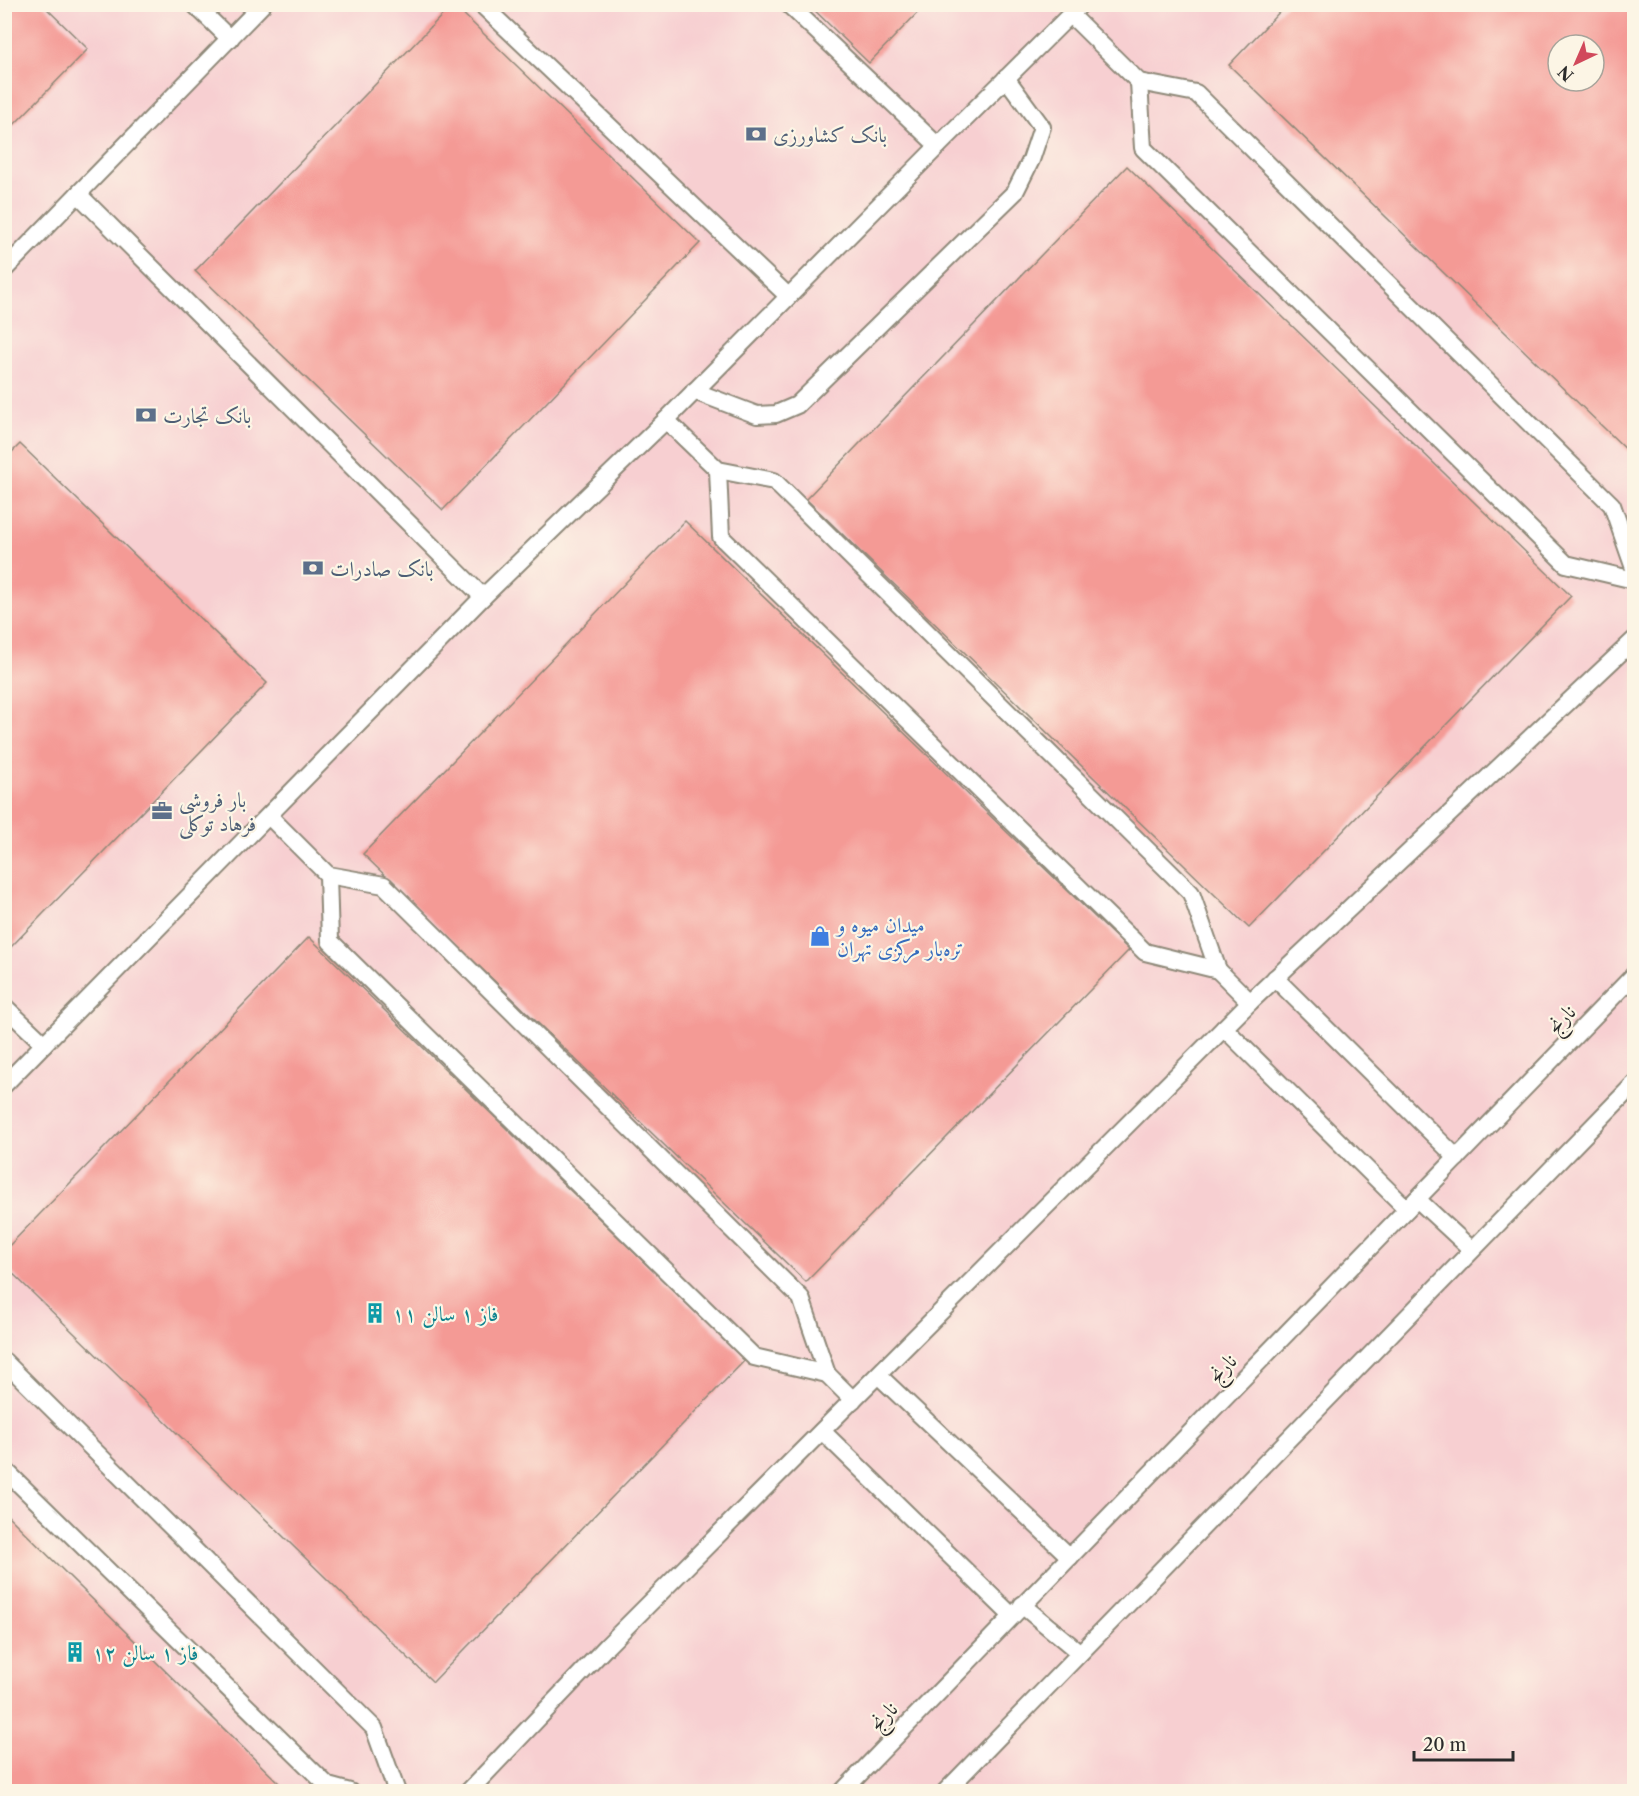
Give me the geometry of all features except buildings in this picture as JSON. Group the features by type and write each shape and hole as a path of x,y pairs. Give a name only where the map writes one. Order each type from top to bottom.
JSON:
{"lane":[{"path":"194,4 230,39"},
{"path":"4,270 263,4"},
{"path":"481,4 788,296"},
{"path":"788,4 938,146"},
{"path":"4,1085 483,597 666,420 1076,10 1139,82 1143,148 1566,564 1635,580"},
{"path":"694,391 757,415 776,414 797,405 1015,192 1032,160 1042,127 1006,78"},
{"path":"1139,82 1196,93 1612,506 1635,568"},
{"path":"78,194 483,597"},
{"path":"666,420 718,470 774,481 1191,893 1218,970 1250,1002"},
{"path":"718,470 721,537 1145,952 1218,970"},
{"path":"468,1791 607,1646 1250,1002 1635,640"},
{"path":"269,816 328,875 384,885 801,1298 827,1374 853,1400"},
{"path":"328,875 330,941 754,1357 827,1374"},
{"name":"نارنج","path":"842,1791 1635,975"},
{"path":"1275,978 1457,1158"},
{"path":"4,1006 44,1044"},
{"path":"1224,1028 1412,1204 1472,1250"},
{"path":"945,1791 1635,1084"},
{"path":"4,1361 374,1728 397,1791"},
{"path":"878,1375 1070,1557"},
{"path":"822,1431 1017,1610 1080,1653"},
{"path":"4,1469 328,1786 350,1791"}],"shaded area":[{"name":"میدان میوه و تره‌بار مرکزی تهران","path":"5,5 1634,5 1634,1791 5,1791"}],"place":[{"name":"بانک کشاورزی","path":"756,134"},
{"name":"بانک تجارت","path":"146,415"},
{"name":"بانک صادرات","path":"313,568"},
{"name":"بار فروشی فرهاد توکلی","path":"162,811"},
{"name":"میدان میوه و تره‌بار مرکزی تهران","path":"820,936"},
{"name":"فاز ۱ سالن ۱۱","path":"375,1313"},
{"name":"فاز ۱ سالن ۱۲","path":"75,1652"}]}
